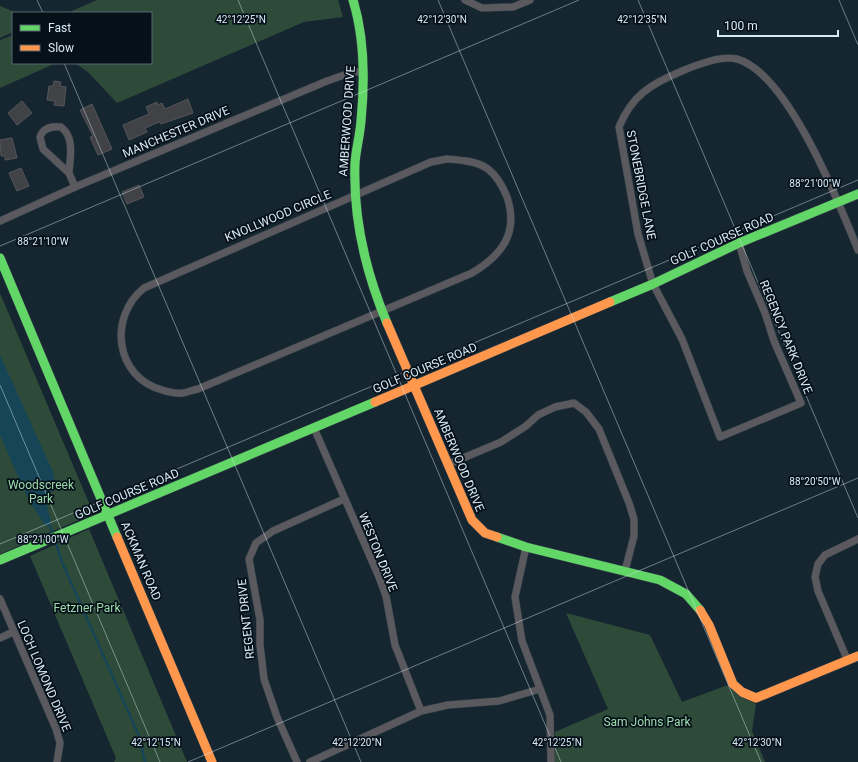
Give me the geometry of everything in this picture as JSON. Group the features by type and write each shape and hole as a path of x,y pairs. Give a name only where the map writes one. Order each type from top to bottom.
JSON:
{"street":[{"name":"AMBERWOOD DRIVE","path":"353,0 358,17 364,71 361,122 355,163 358,224 362,250 382,310 472,520 485,533 526,547 672,584 683,591 702,611 711,626 734,685 746,694 756,698 847,659 858,656"},
{"path":"466,0 482,8 513,7 530,0"},
{"name":"STONEBRIDGE LANE","path":"653,284 638,234 619,127 626,111 635,98 649,87 677,73 713,60 737,59 757,70 778,93 807,135 858,250"},
{"name":"MANCHESTER DRIVE","path":"0,221 75,187 326,81 350,73 364,71"},
{"path":"69,173 70,147 68,133 61,127 54,126 44,130 40,137 43,148 69,173 75,187"},
{"name":"KNOLLWOOD CIRCLE","path":"447,159 474,163 488,169 504,190 509,203 511,218 510,231 505,243 497,254 484,266 472,273 198,389 182,393 156,388 144,382 129,368 123,354 121,333 125,312 136,294 144,288 356,195 431,162 447,159"},
{"name":"GOLF COURSE ROAD","path":"0,560 653,284 739,243 858,194"},
{"name":"REGENCY PARK DRIVE","path":"653,284 682,339 720,436 801,403 774,341 765,313 747,271 739,243"},
{"name":"ACKMAN ROAD","path":"0,258 212,762"},
{"path":"449,464 501,442 526,426 538,415 555,407 574,403 586,412 599,429 634,519 634,536 624,571"},
{"name":"WESTON DRIVE","path":"314,428 386,596 395,645 420,711"},
{"name":"REGENT DRIVE","path":"297,762 277,717 264,679 260,620 249,559 256,542 274,531 344,500"},
{"path":"847,659 818,592 815,577 818,564 825,555 858,539"},
{"path":"526,547 515,597 522,641 550,715 551,762"},
{"name":"LOCH LOMOND DRIVE","path":"0,599 56,729 60,743 58,762"},
{"path":"0,638 13,632"},
{"path":"310,762 420,711 448,705 499,701 540,689"}],"green space":[{"path":"97,0 338,0 343,17 304,22 117,103 88,72 76,64 152,64 152,12 69,12"},
{"path":"0,6 15,12 12,12 12,32 0,38"},
{"path":"12,35 12,64 54,64 0,88 0,40"},
{"name":"Woodscreek Park","path":"0,293 92,510 88,516 0,554"},
{"name":"Fetzner Park","path":"89,529 187,762 114,762 116,758 30,556"},
{"name":"Sam Johns Park","path":"566,613 650,635 682,702 728,685 738,695 756,704 752,731 765,762 554,762 555,732 608,709"}],"water":[{"path":"0,355 53,472 55,484 47,503 47,509 51,521 50,526 45,525 29,501 0,435"}],"building":[{"path":"54,81 61,82 60,86 66,87 64,106 54,105 55,101 47,100 49,86 53,86"},
{"path":"188,99 193,113 161,124 159,122 145,128 147,132 129,140 123,125 149,114 146,107 157,102 158,105 162,103 165,109"},
{"path":"22,101 32,113 17,125 8,113"},
{"path":"92,104 112,149 98,155 90,137 93,136 80,110"},
{"path":"12,138 17,158 5,160 5,156 1,156 0,140"},
{"path":"21,168 29,186 17,191 9,173"},
{"path":"139,185 144,197 127,204 122,192"}],"waterway":[{"path":"50,526 53,535"},
{"path":"55,540 62,562 139,736 145,762"}],"traffic: fast":[{"path":"353,0 360,30 363,60 361,121 355,163 356,204 362,245 367,265 387,323"},
{"path":"610,302 653,284 739,243 858,194"},
{"path":"0,258 117,537"},
{"path":"0,560 375,402"},
{"path":"497,537 526,547 660,580 686,594 700,610"}],"traffic: slow":[{"path":"375,402 610,302"},
{"path":"387,323 472,520 485,533 497,537"},
{"path":"117,537 212,762"},
{"path":"700,610 709,625 733,684 742,692 756,698 858,656"}]}
